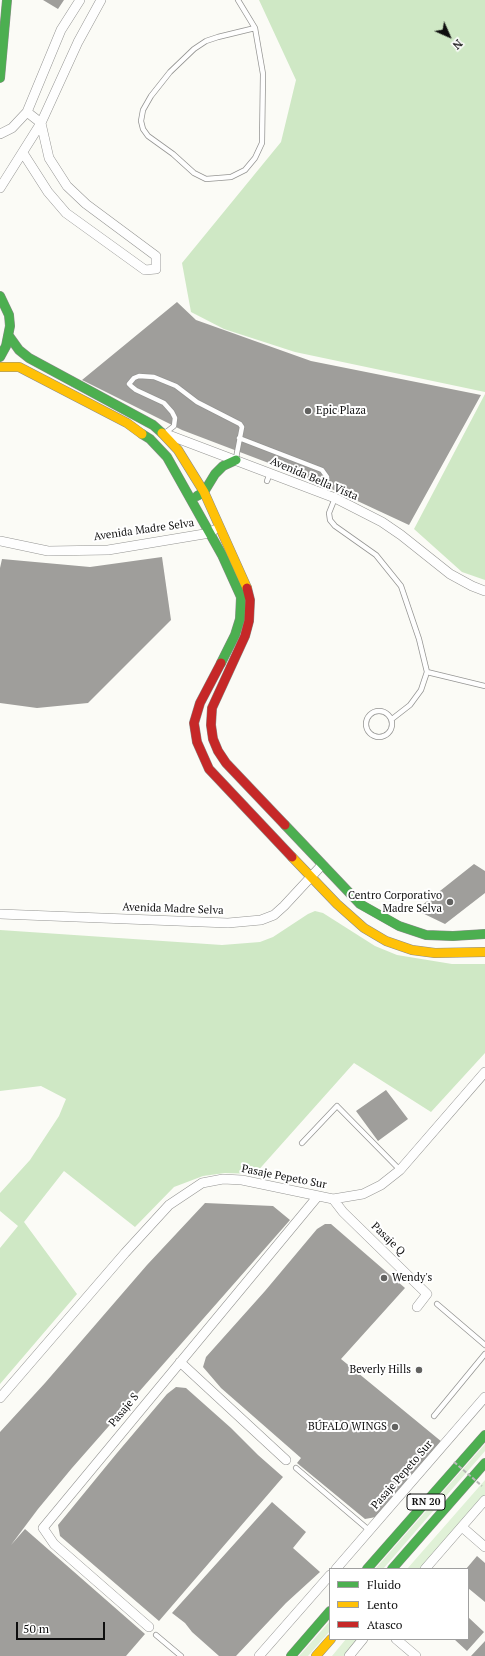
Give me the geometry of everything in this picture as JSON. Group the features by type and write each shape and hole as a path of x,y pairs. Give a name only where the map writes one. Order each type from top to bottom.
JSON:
{"main road":[{"path":"0,78 7,0"},
{"path":"0,296 9,315 10,326 6,346 0,357"},
{"path":"9,336 19,350 29,358 153,425 164,434 178,450 204,492 248,590 250,610 245,636 212,708 210,725 213,739 218,751 226,763 360,904 399,926 426,935 466,936 485,934"},
{"path":"0,367 19,367 139,430 158,446 167,457 210,532 241,597 240,619 235,635 200,703 194,723 196,742 209,769 337,904 364,928 386,941 412,950 435,953 485,952"},
{"path":"191,499 204,492 215,474 224,466 236,460"},
{"name":"RN 20","path":"368,1568 485,1435"},
{"name":"RN 20","path":"393,1568 485,1463"},
{"path":"291,1656 329,1612"},
{"path":"316,1656 330,1640"}],"street":[{"path":"0,134 12,128 27,112 61,30 80,0"},
{"path":"0,188 41,123 84,30 101,0"},
{"path":"23,153 48,192 66,213 145,270 156,269 156,256 86,204 67,186 49,158 41,123 27,112"},
{"path":"0,170 10,172"},
{"name":"Avenida Bella Vista","path":"164,434 236,460 268,477 335,498 382,522 401,535 450,574 485,591"},
{"name":"Avenida Madre Selva","path":"0,541 48,551 108,550 210,532 220,527"},
{"name":"Avenida Madre Selva","path":"0,914 228,923 249,922 261,920 274,915 312,878 322,865"},
{"name":"Pasaje Pepeto Sur","path":"0,1398 169,1204 202,1183 224,1179 242,1180 333,1199 363,1194 381,1185 400,1170 485,1072"},
{"name":"Pasaje S","path":"149,1627 54,1544 43,1528 318,1196"},
{"name":"Pasaje Q","path":"333,1199 343,1212 430,1291 416,1307"},
{"path":"180,1362 286,1460"},
{"name":"Pasaje Pepeto Sur","path":"337,1568 485,1397"},
{"path":"426,1568 485,1500"},
{"path":"462,1527 485,1547"},
{"path":"258,1656 329,1576"},
{"path":"349,1656 363,1640"},
{"path":"397,1640 416,1656"}],"lane":[{"path":"238,0 255,28 263,74 263,134 261,147 250,165 238,174 224,178 206,179 194,173 173,154 148,136 143,129 141,121 143,110 151,96 170,72 194,49 212,39 255,28"},
{"path":"164,434 174,426 172,412 164,403 136,390 131,386 129,384 134,378 139,376 154,377 176,386 197,402 240,424 242,426 236,460"},
{"path":"239,438 322,470 327,477 324,494"},
{"path":"335,498 329,513 330,520 335,526 376,555 401,586 419,639 427,672 422,690 410,705 392,719"},
{"path":"427,672 485,686"},
{"path":"382,711 389,715 392,719 392,728 390,732 383,737 374,737 368,731 366,722 373,712 382,711"},
{"path":"302,1143 337,1106 400,1170"},
{"path":"437,1304 485,1345"},
{"path":"434,1416 485,1354"},
{"path":"296,1468 370,1531"},
{"path":"156,1635 181,1656"}],"path":[{"path":"454,1462 482,1486"}],"green space":[{"path":"259,0 485,0 485,392 295,352 224,329 191,312 182,263 281,142 296,80"},
{"path":"485,394 485,580 462,572 414,529"},
{"path":"315,911 323,913 375,946 397,955 452,964 485,964 485,1053 431,1112 354,1063 255,1174 225,1173 203,1176 174,1187 135,1227 64,1171 24,1222 77,1294 0,1384 0,1248 18,1226 0,1211 0,1193 30,1160 59,1116 66,1099 41,1086 0,1091 0,930 222,945 260,942 273,937"},
{"path":"485,1444 485,1451 384,1568 376,1568"},
{"path":"485,1480 485,1497 423,1568 408,1568"},
{"path":"329,1622 329,1632 308,1656 299,1656"},
{"path":"345,1640 360,1640 346,1656 332,1656"}],"building":[{"path":"43,0 64,0 58,9"},
{"name":"Epic Plaza","path":"177,302 196,320 311,361 481,395 409,525 308,478 182,430 82,380"},
{"path":"162,557 171,620 88,703 37,708 0,703 0,568 2,559 90,567"},
{"name":"Centro Corporativo Madre Selva","path":"474,864 485,871 485,893 445,924 416,910"},
{"path":"386,1090 408,1119 378,1141 356,1111"},
{"path":"205,1203 273,1206 290,1220 72,1468 11,1545 25,1529 145,1634 126,1656 0,1656 0,1432 45,1383 147,1265"},
{"path":"325,1224 331,1224 405,1288 341,1359 442,1442 376,1517 365,1519 297,1463 301,1458 221,1388 203,1367 206,1357 265,1291 317,1229"},
{"path":"176,1387 186,1388 283,1477 159,1621 60,1536 58,1525 167,1394"},
{"path":"272,1502 306,1532 293,1548 320,1572 286,1603 236,1656 219,1656 192,1632 185,1623 172,1613"},
{"path":"477,1556 485,1563 485,1602 469,1589 469,1568 467,1568"},
{"path":"469,1618 484,1632 467,1651 455,1640 469,1640"},
{"path":"485,1641 485,1656 471,1656"}],"traffic: fast":[{"path":"0,78 7,0"},
{"path":"0,296 9,315 10,326 6,346 0,357"},
{"path":"9,336 19,350 29,358 153,425 162,433"},
{"path":"142,434 150,439 167,457 222,555 241,597 240,619 235,635 221,663"},
{"path":"197,496 204,492 215,474 223,466 236,460"},
{"path":"285,825 360,904 399,926 426,935 453,936 485,934"},
{"path":"368,1568 485,1435"},
{"path":"393,1568 485,1463"},
{"path":"291,1656 329,1612"}],"traffic: slow":[{"path":"0,367 19,367 127,423 142,434"},
{"path":"162,433 178,450 204,492 247,588"},
{"path":"292,857 337,904 364,928 386,941 412,950 435,953 485,952"},
{"path":"316,1656 330,1640"}],"traffic: jam":[{"path":"247,588 250,600 249,621 245,636 212,708 211,725 213,739 218,751 226,763 285,825"},
{"path":"221,663 200,703 194,723 197,742 209,769 292,857"}],"place":[{"name":"Epic Plaza","path":"308,411"},
{"name":"Centro Corporativo Madre Selva","path":"450,902"},
{"name":"Wendy's","path":"384,1278"},
{"name":"Beverly Hills","path":"419,1370"},
{"name":"BÚFALO WINGS","path":"395,1427"}]}
